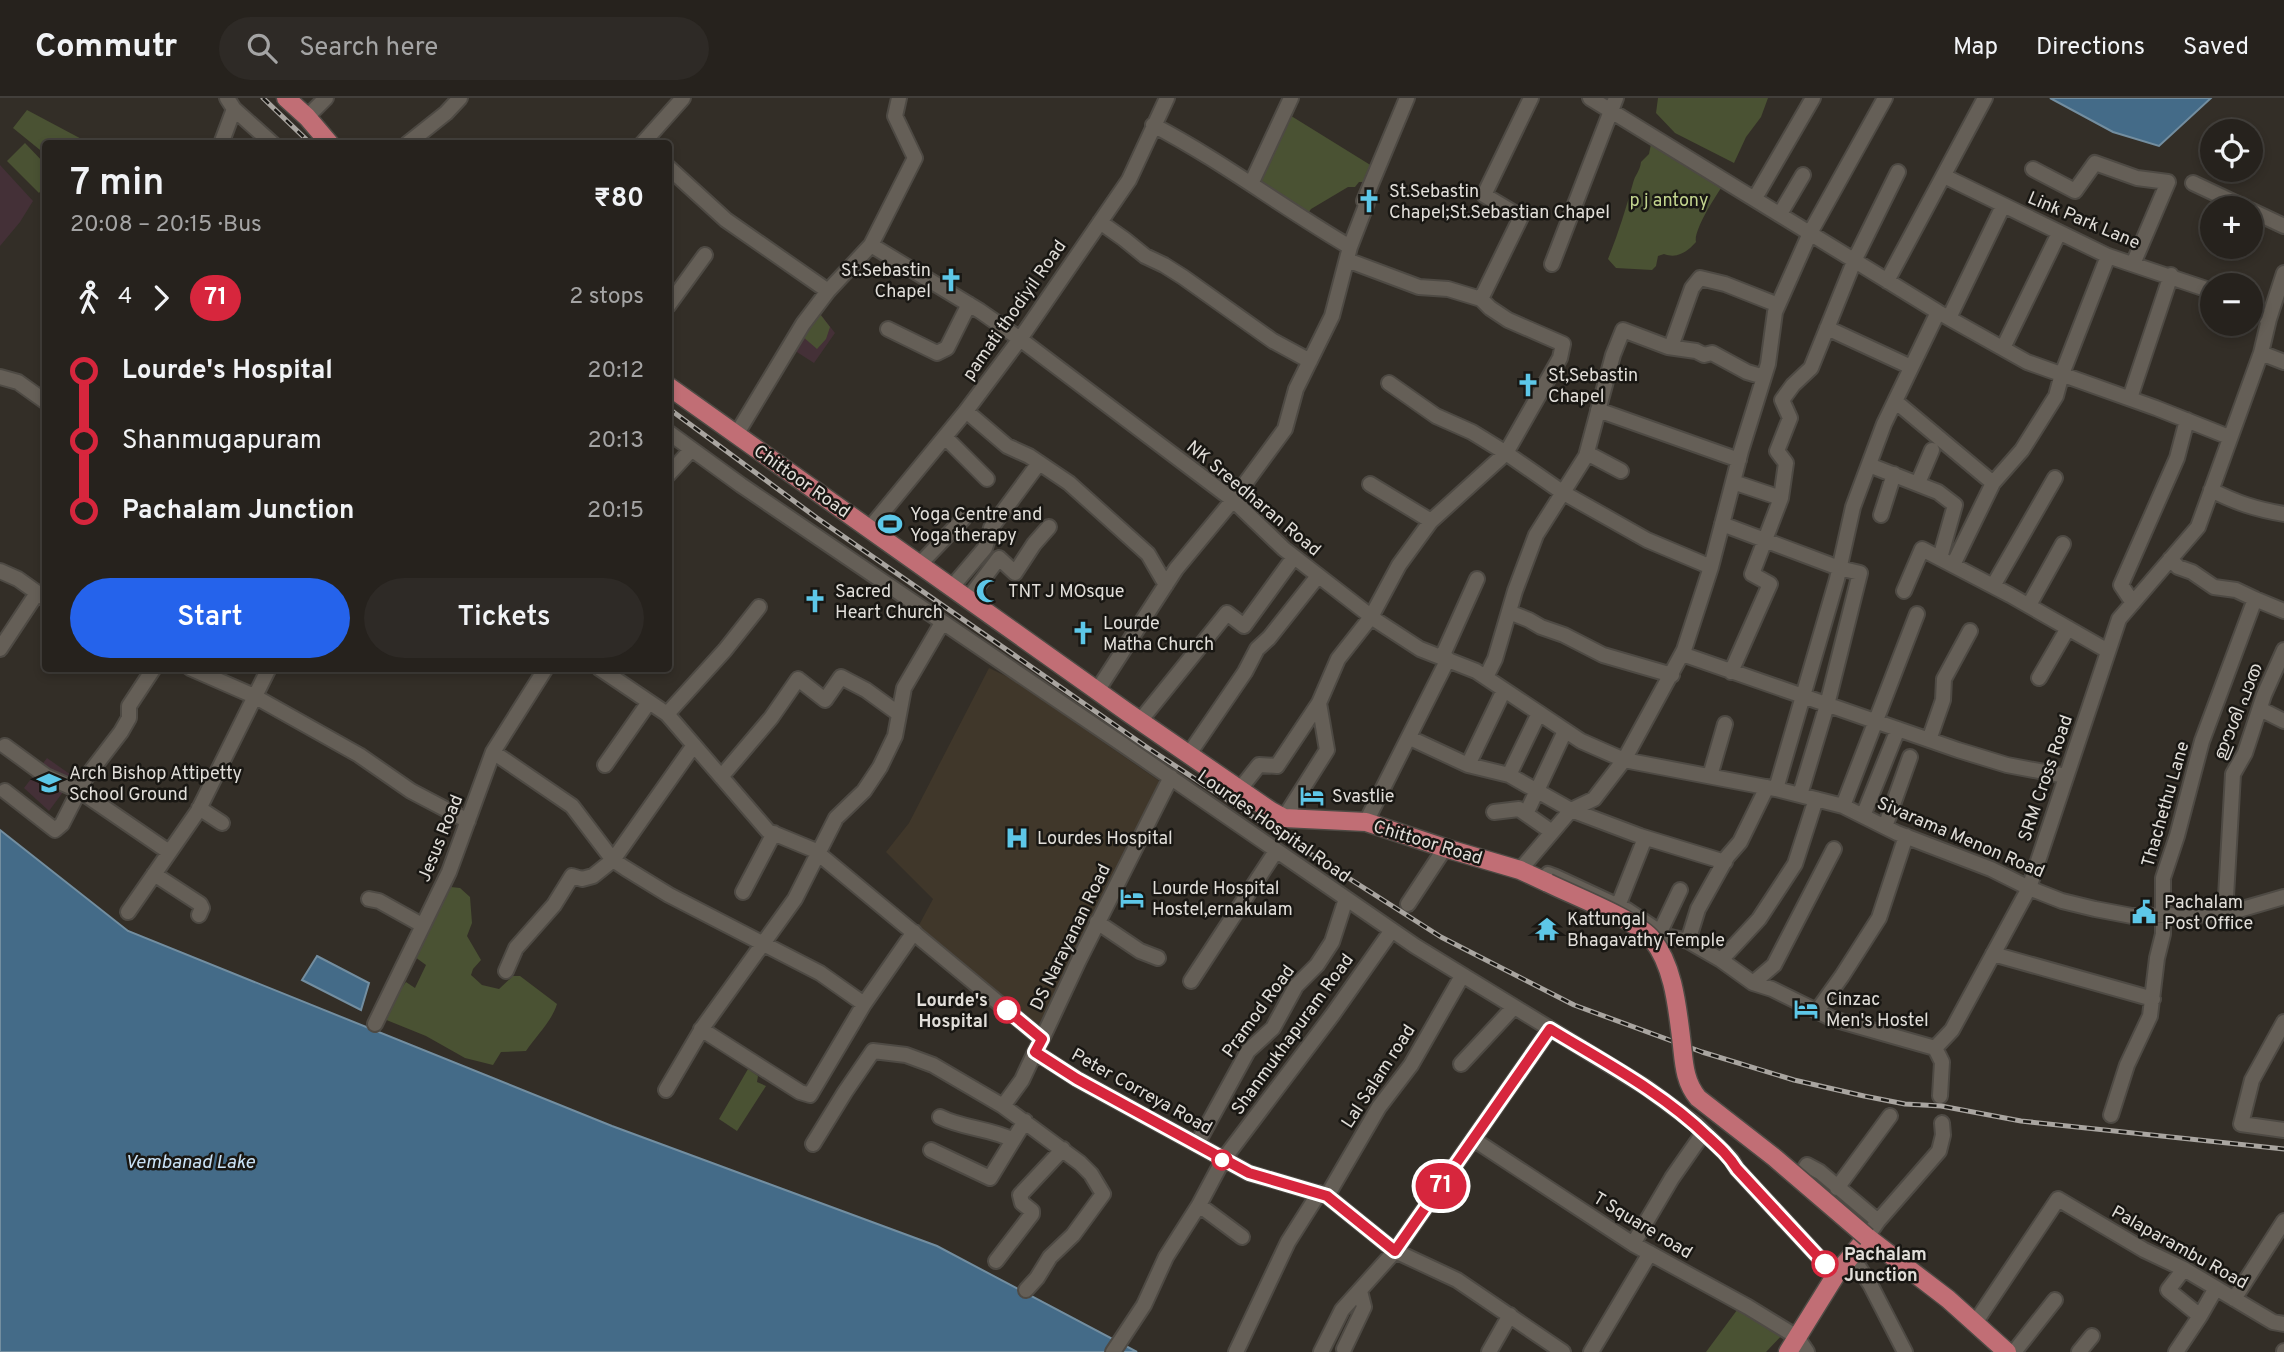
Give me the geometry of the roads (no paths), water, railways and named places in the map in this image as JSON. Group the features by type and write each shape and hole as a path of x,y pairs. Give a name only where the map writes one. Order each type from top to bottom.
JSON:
{"main road":[{"path":"286,98 327,140"},
{"name":"Chittoor Road","path":"672,389 1097,691 1284,818 1366,822 1520,870 1633,923 1651,938 1665,961 1676,999 1690,1088 1698,1098 1775,1158 1867,1237 1946,1297 2007,1352"},
{"path":"1792,1344 1837,1273 1867,1237"}],"street":[{"path":"307,117 326,98"},
{"path":"412,140 460,98"},
{"path":"646,140 682,98"},
{"path":"736,435 803,324 828,291 871,244 915,158 895,116 899,98"},
{"name":"pamati thodiyil Road","path":"869,529 945,438 1020,339 1129,180 1167,98"},
{"path":"1251,184 1291,98"},
{"path":"1097,691 1166,585 1285,429 1296,389 1332,316 1348,253 1367,203 1364,201 1407,98"},
{"path":"1482,299 1521,216 1484,195 1531,98"},
{"path":"1590,98 1614,104 1810,233 1943,315 2027,362 2130,398 2229,437"},
{"path":"1755,198 1813,98"},
{"path":"1520,870 1571,810 1594,799 1624,760 1682,654 1711,567 1738,460 1764,377 1778,306 1810,233 1885,98"},
{"path":"1887,281 1985,98"},
{"path":"222,140 230,104 270,140"},
{"path":"1552,264 1614,104"},
{"path":"1153,125 1193,145 1348,253 1419,287 1448,289 1482,299 1508,320 1563,344 1560,358 1506,453 1432,521 1399,565 1371,617 1338,659 1319,704 1277,766 1259,765 1240,789"},
{"path":"2033,169 2074,191 2095,163 2137,178 2168,181 2133,264"},
{"path":"672,171 726,220 828,291"},
{"path":"1731,671 1770,584 1752,574 1781,498 1786,463 1777,451 1790,418 1782,400 1811,368 1855,259 1898,172"},
{"path":"1780,214 1803,175"},
{"name":"Link Park Lane","path":"1944,176 2108,256 2200,286"},
{"path":"2193,183 2220,196"},
{"path":"1688,941 1698,909 1772,788 1802,697 1839,568 1853,507 1895,401 1911,367 2003,206"},
{"path":"2263,216 2284,226"},
{"path":"1100,222 1145,256 1183,277 1273,341 1310,361"},
{"path":"2003,348 2059,233"},
{"name":"NK Sreedharan Road","path":"871,244 1020,339 1233,500 1294,557 1371,617 1420,649 1486,677 1581,741 1624,760"},
{"path":"672,300 705,255"},
{"path":"1953,565 1993,484 2022,450 2056,396 2108,256"},
{"name":"SRM Cross Road","path":"1935,1048 1952,1030 2029,888 2119,619 2199,527 2261,353 2284,273"},
{"path":"2130,398 2171,275"},
{"path":"1671,347 1692,288 1700,278 1725,284 1778,306"},
{"path":"888,329 937,353 942,352 947,348 969,304"},
{"path":"2263,316 2269,319"},
{"path":"1827,328 1911,367"},
{"path":"1486,677 1495,659 1536,535 1587,453 1613,355 1623,330 1671,347 1704,355 1712,353 1747,372 1764,377"},
{"path":"2261,353 2284,362"},
{"path":"0,377 18,382 42,399"},
{"path":"1389,383 1436,416 1472,432 1506,453 1562,492 1647,540 1711,567"},
{"path":"1895,401 1974,465 1993,484"},
{"path":"1598,410 1738,460"},
{"path":"966,411 1007,446 1069,483 1148,554 1166,585"},
{"path":"2133,603 2121,585 2177,458 2187,420"},
{"name":"Lourdes Hospital Road","path":"672,435 1346,900 1462,976 1647,1088 1704,1132 1825,1264 1837,1273"},
{"path":"945,438 987,479"},
{"path":"672,471 691,450"},
{"path":"1918,483 1932,450"},
{"path":"1587,453 1621,471"},
{"path":"951,588 985,548 990,528 1039,463"},
{"path":"1869,465 1938,492 1955,505 1940,558"},
{"path":"1881,514 1894,474"},
{"path":"1993,586 2055,478"},
{"path":"1733,482 1781,498"},
{"path":"1370,484 1432,521"},
{"path":"2211,490 2245,506 2284,514"},
{"path":"919,565 964,518"},
{"path":"1722,524 1839,568 1860,573 1827,705 1800,795"},
{"path":"968,599 999,558 1015,573 1049,527"},
{"path":"2029,605 2063,544"},
{"path":"1904,591 1922,549 2029,605 2108,651"},
{"path":"1140,721 1227,613 1244,626 1294,557"},
{"path":"2170,559 2178,567 2192,572 2214,587 2236,590 2284,611"},
{"path":"0,571 18,579 41,596 0,649"},
{"path":"1188,754 1257,649 1269,638 1318,576"},
{"path":"1366,822 1410,738 1477,579"},
{"name":"Thachethu Lane","path":"2111,1115 2127,1065 2150,1017 2164,917 2163,878 2202,741 2255,599"},
{"path":"667,714 725,650 759,607"},
{"path":"1509,612 1603,655 1672,675"},
{"path":"1843,806 1917,614"},
{"path":"666,1090 701,1029 795,899 820,855 836,818 864,791 880,767 895,736 904,688 942,623"},
{"path":"2039,678 2068,628"},
{"path":"1929,740 1943,700 1944,679 1970,631"},
{"name":"ഈശി പാത","path":"2225,914 2232,774 2245,753 2284,650"},
{"path":"1682,654 2007,765 2066,776"},
{"path":"5,791 55,830 62,824 85,779 121,732 129,718 129,706 151,672"},
{"path":"199,672 254,696 359,755 411,791 468,821"},
{"path":"128,912 199,808 267,672"},
{"name":"Jesus Road","path":"375,1024 449,872 493,752 543,672"},
{"name":"Peter Correya Road","path":"605,672 667,714 768,831 820,855 914,932 1077,1079 1249,1173 1323,1195 1395,1251 1457,1280 1563,1352"},
{"path":"721,777 771,718 798,679 825,700 841,677 866,690 899,714"},
{"path":"1468,765 1504,690"},
{"path":"604,765 649,702"},
{"path":"1284,818 1327,750 1319,704"},
{"path":"2260,709 2283,725"},
{"path":"1509,775 1539,713"},
{"path":"1710,776 1725,724"},
{"path":"1863,816 1898,729"},
{"path":"1526,814 1565,731"},
{"path":"1410,738 1468,765 1509,775 1571,810 1645,838 1725,862"},
{"path":"506,971 516,948 554,905 572,876 582,879 593,876 613,860 694,745"},
{"path":"5,746 46,776 80,791 169,852"},
{"path":"493,752 572,806 613,860 669,895 820,974 864,1004"},
{"path":"1885,827 1910,757"},
{"name":"Sivarama Menon Road","path":"1624,760 1772,788 1843,806 1885,827 1991,869 2029,888 2062,901 2095,909 2132,916 2225,914 2284,897"},
{"name":"DS Narayanan Road","path":"1003,1106 1022,1080 1097,922 1171,778"},
{"path":"1721,960 1759,919 1795,864 1816,799"},
{"path":"199,808 222,823"},
{"path":"1494,812 1519,809 1552,832"},
{"path":"743,892 774,833"},
{"path":"1817,1011 1879,918 1906,836"},
{"path":"1618,906 1645,838"},
{"path":"1408,904 1445,848"},
{"path":"1753,983 1774,965 1834,849"},
{"path":"1191,981 1276,851"},
{"path":"154,874 200,904 202,908 199,915"},
{"path":"1545,882 1548,874 1618,906 1660,932 1688,941 1753,983 1772,989 1833,1019 1935,1048 1942,1062 1940,1096"},
{"path":"1660,932 1680,890"},
{"path":"369,898 422,925"},
{"name":"Pramod Road","path":"1196,1143 1248,1051 1273,1028 1296,986 1317,965 1332,942 1346,900"},
{"path":"1097,922 1140,951 1158,958"},
{"name":"Shanmukhapuram Road","path":"1113,1352 1144,1305 1166,1257 1199,1205 1223,1160 1392,930"},
{"path":"701,1029 800,1092 810,1094 864,1004 914,932"},
{"path":"1993,954 2153,999"},
{"name":"Lal Salam road","path":"1236,1352 1288,1242 1323,1195 1379,1107 1411,1065 1462,976"},
{"path":"1461,1064 1514,1007"},
{"path":"2284,1022 2252,1080 2241,1124 2284,1130"},
{"path":"1321,1352 1342,1310 1395,1251 1550,1029"},
{"path":"813,1144 873,1051 906,1055 925,1062 1025,1121 1091,1174 1103,1194 1073,1235 1050,1257 1026,1290"},
{"path":"940,1116 955,1124 1013,1140"},
{"path":"1837,1188 1890,1116"},
{"path":"931,1150 990,1178 1025,1121"},
{"path":"1867,1237 1939,1151 1944,1135 1942,1123"},
{"path":"1633,1244 1672,1178 1704,1132"},
{"name":"T Square road","path":"1473,1139 1792,1344"},
{"path":"996,1261 1032,1214 1032,1210 1022,1203 1020,1195 1063,1150"},
{"path":"1804,1170 1807,1164 1814,1168 1878,1221"},
{"name":"Palaparambu Road","path":"1975,1323 2058,1199 2273,1322 2284,1324"},
{"path":"1199,1205 1242,1237"},
{"path":"2234,1299 2284,1221"},
{"path":"1591,1352 1650,1253"},
{"path":"1852,1257 1870,1284 1905,1352"},
{"path":"2184,1269 2168,1290 2200,1316"},
{"path":"2176,1352 2216,1288"},
{"path":"1344,1349 1364,1307 1360,1291"},
{"path":"2014,1352 2054,1300"},
{"path":"1489,1352 1510,1315"},
{"path":"2079,1352 2092,1336"},
{"path":"1792,1344 1807,1352"}],"water":[{"path":"2050,98 2211,98 2159,146 2113,132"},
{"name":"Vembanad Lake","path":"0,830 128,931 612,1126 937,1246 1137,1352 0,1352"},
{"path":"317,956 369,983 361,1010 302,980"}],"railway":[{"path":"263,98 307,140"},
{"path":"672,411 817,518 1148,748 1441,937 1574,1005 1702,1052 1794,1080 1864,1096 1905,1104 1941,1106 2021,1121 2284,1149"}],"place":[{"name":"St.Sebastin Chapel;St.Sebastian Chapel","path":"1369,201"},
{"name":"St.Sebastin Chapel","path":"951,280"},
{"name":"St,Sebastin Chapel","path":"1528,385"},
{"name":"Yoga Centre and Yoga therapy","path":"890,524"},
{"name":"TNT J MOsque","path":"988,591"},
{"name":"Sacred Heart Church","path":"815,601"},
{"name":"Lourde Matha Church","path":"1083,633"},
{"name":"Arch Bishop Attipetty School Ground","path":"49,783"},
{"name":"Svastlie","path":"1312,796"},
{"name":"Lourdes Hospital","path":"1017,838"},
{"name":"Lourde Hospital Hostel,ernakulam","path":"1132,898"},
{"name":"Pachalam Post Office","path":"2144,912"},
{"name":"Kattungal Bhagavathy Temple","path":"1547,929"},
{"name":"Cinzac Men's Hostel","path":"1806,1009"},
{"name":"Lourde's Hospital","path":"1007,1010"},
{"name":"Pachalam Junction","path":"1825,1264"}],"park label":[{"name":"p j antony","path":"1669,200"}]}
